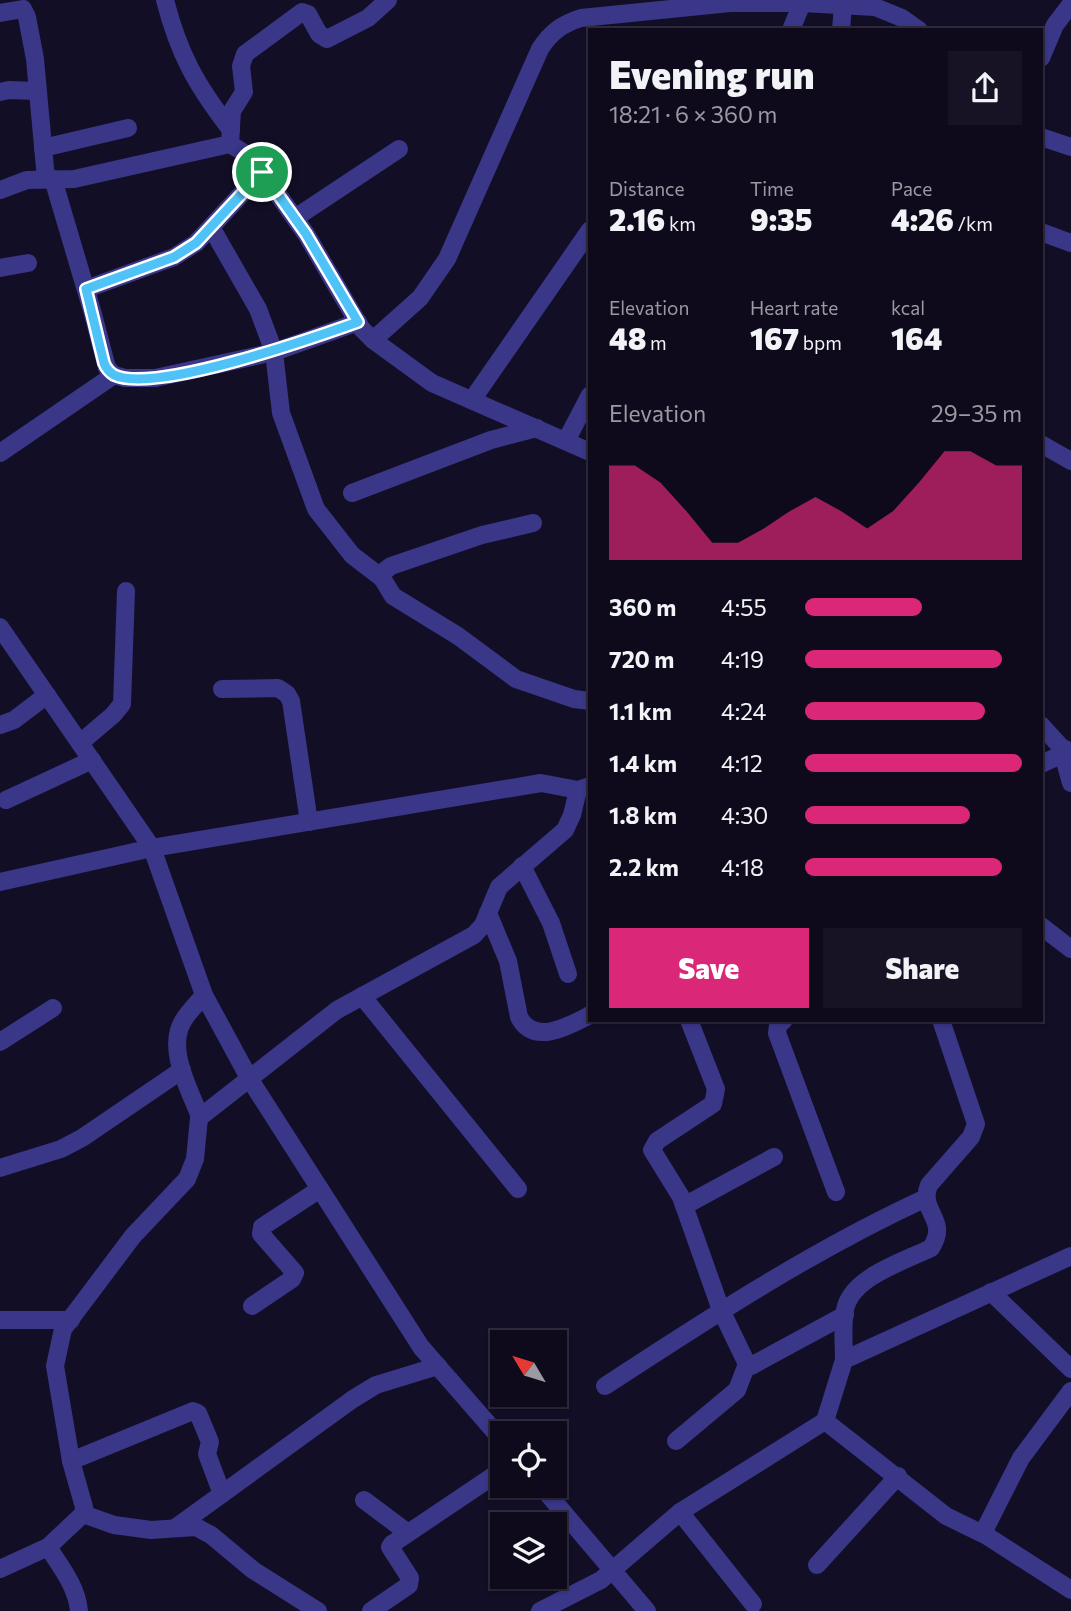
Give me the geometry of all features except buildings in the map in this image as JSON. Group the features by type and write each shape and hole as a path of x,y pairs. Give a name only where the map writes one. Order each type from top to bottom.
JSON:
{"street":[{"path":"165,0 173,33 187,67 202,92 230,137 262,172 295,218 358,322 373,340 432,383 588,451"},
{"path":"230,137 232,111 244,92 242,60 249,50 302,12 308,14 319,34 327,39 368,18 388,0"},
{"path":"373,340 419,298 447,259 540,49 557,29 581,19 730,3 875,7 916,28"},
{"path":"792,28 802,3"},
{"path":"1043,53 1055,25 1071,4"},
{"path":"841,28 844,5"},
{"path":"0,13 18,8 23,9 27,17 35,59 43,148 50,179 86,289 104,363 114,375 138,380 155,378 274,352 358,322"},
{"path":"0,92 36,91"},
{"path":"43,148 128,128"},
{"path":"0,190 27,180 74,179 230,137"},
{"path":"1043,138 1071,147"},
{"path":"295,218 399,149"},
{"path":"86,289 174,257 196,243 262,172"},
{"path":"211,227 258,309 274,352 281,413 316,509 352,555 382,578 393,596 457,636 516,679 574,699 588,701"},
{"path":"472,400 588,233"},
{"path":"1043,233 1071,243"},
{"path":"0,268 28,263"},
{"path":"0,453 114,375"},
{"path":"566,441 588,399"},
{"path":"352,493 491,440 537,428"},
{"path":"1043,445 1071,461"},
{"path":"382,578 383,572 391,566 482,535 533,523"},
{"path":"80,744 122,704 126,590"},
{"path":"0,627 152,848 204,995 249,1078 421,1347 490,1426"},
{"path":"222,689 278,688 287,694 291,701 309,821"},
{"path":"0,725 14,720 47,695"},
{"path":"1043,727 1065,751 1071,783"},
{"path":"1043,763 1065,751"},
{"path":"6,800 92,760"},
{"path":"0,882 152,848 541,783 584,788 565,830 499,887 483,925 474,935 337,1010 200,1117"},
{"path":"522,866 551,923 568,974"},
{"path":"488,913 508,961 519,1017 523,1024 535,1032 548,1032 588,1016"},
{"path":"1043,928 1071,949"},
{"path":"0,1569 48,1547 83,1514 84,1507 71,1461 55,1366 63,1329 133,1236 187,1179 195,1159 200,1117 183,1070 177,1042 182,1023 204,995"},
{"path":"362,996 518,1189"},
{"path":"0,1042 53,1008"},
{"path":"676,1441 737,1390 747,1364 721,1311 675,1185 652,1150 657,1141 713,1104 715,1099 716,1089 691,1022"},
{"path":"782,1022 778,1025 777,1033 836,1192"},
{"path":"540,1611 601,1580 680,1512 825,1421 844,1360 845,1315 850,1294 860,1283 931,1248 937,1239 939,1228 926,1198 929,1185 971,1137 976,1124 942,1022"},
{"path":"0,1168 61,1149 82,1138 183,1070"},
{"path":"684,1206 775,1157"},
{"path":"252,1306 292,1279 295,1273 261,1234 262,1227 320,1189"},
{"path":"605,1386 816,1254 926,1198"},
{"path":"844,1360 1071,1256"},
{"path":"991,1293 1071,1368"},
{"path":"747,1364 751,1366 845,1315"},
{"path":"0,1320 71,1320"},
{"path":"175,1528 353,1399 376,1385 438,1366"},
{"path":"982,1533 1021,1458 1071,1391"},
{"path":"71,1461 193,1411 198,1413 210,1442 208,1454 222,1494"},
{"path":"825,1421 946,1516 982,1533 1071,1590"},
{"path":"817,1565 898,1476"},
{"path":"372,1611 408,1585 408,1574 390,1547 490,1478"},
{"path":"551,1498 647,1611"},
{"path":"364,1500 408,1533"},
{"path":"680,1512 754,1604"},
{"path":"83,1514 114,1525 151,1530 196,1527 211,1535 253,1570 318,1611"},
{"path":"48,1547 78,1599 79,1611"}],"route":[{"path":"262,172 306,234 358,322 274,352 155,378 138,380 114,375 104,363 86,289 185,251 196,243 262,172"}]}
